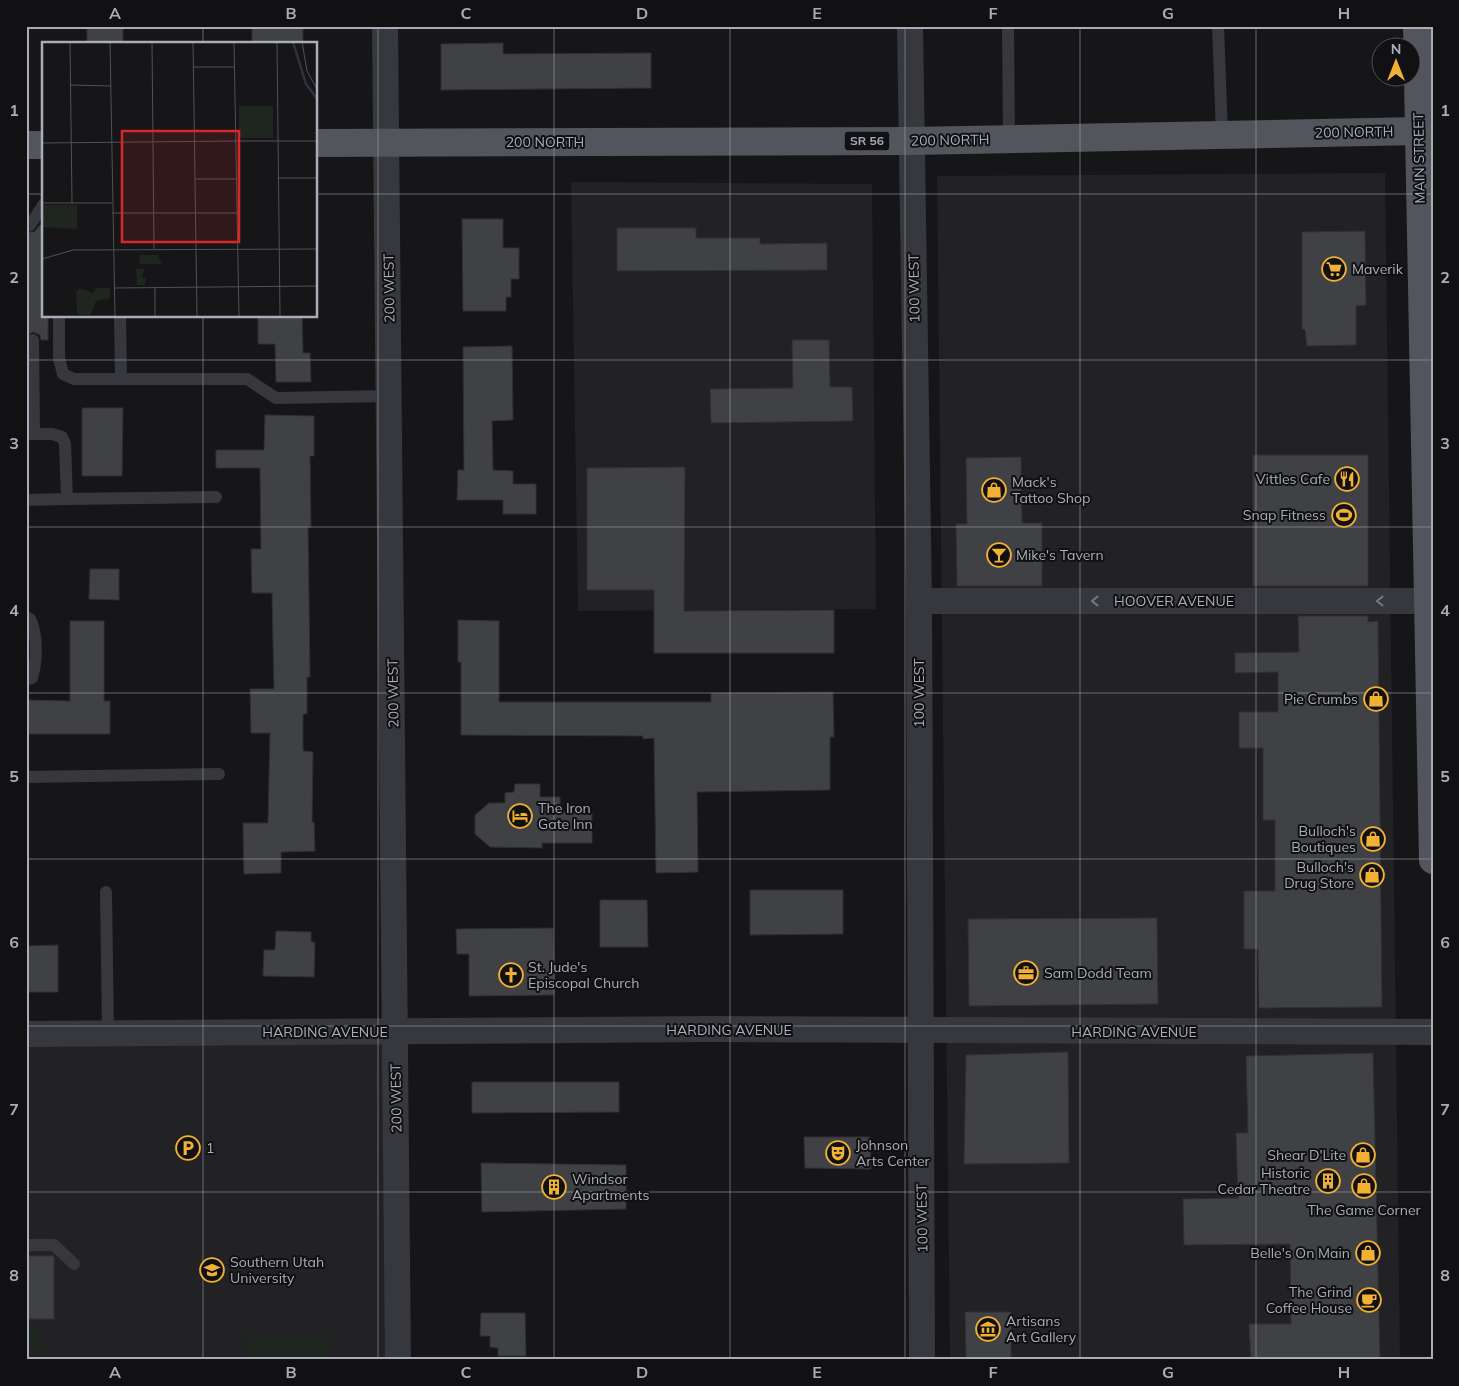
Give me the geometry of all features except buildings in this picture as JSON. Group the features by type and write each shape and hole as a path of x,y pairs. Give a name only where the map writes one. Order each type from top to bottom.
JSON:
{"main road":[{"name":"MAIN STREET","path":"1417,26 1426,131 1428,601 1433,860"},
{"name":"200 NORTH","path":"318,143 911,141 1426,131"},
{"path":"26,145 42,145"}],"street":[{"name":"200 WEST","path":"385,26 398,1360"},
{"name":"100 WEST","path":"910,26 919,601 922,1360"},
{"name":"HOOVER AVENUE","path":"919,601 1428,601"},
{"name":"HARDING AVENUE","path":"26,1034 710,1029 1433,1032"}],"lane":[{"path":"1008,26 1009,139"},
{"path":"1218,26 1222,135"},
{"path":"30,225 42,207"},
{"path":"59,318 59,358 63,374 74,379 247,379 276,398 390,396"},
{"path":"120,318 121,379"},
{"path":"33,340 30,434 52,434 62,437 65,444 67,499"},
{"path":"26,500 216,497"},
{"path":"26,618 30,619 34,627 35,668 32,678 26,680"},
{"path":"26,777 219,774"},
{"path":"106,892 108,1033"},
{"path":"26,1245 54,1245 74,1264"}],"shaded area":[{"path":"1385,173 1400,1360 950,1360 937,176"},
{"path":"571,182 872,184 876,609 578,611"},
{"name":"Southern Utah University","path":"396,1031 398,1360 26,1360 26,1034"},
{"path":"26,1324 36,1324 41,1329 41,1353 26,1353"},
{"path":"245,1335 330,1335 330,1359 246,1359"}],"place":[{"name":"Maverik","path":"1334,269"},
{"name":"Vittles Cafe","path":"1347,479"},
{"name":"Mack's Tattoo Shop","path":"994,490"},
{"name":"Snap Fitness","path":"1344,515"},
{"name":"Mike's Tavern","path":"999,555"},
{"name":"Pie Crumbs","path":"1376,699"},
{"name":"The Iron Gate Inn","path":"520,816"},
{"name":"Bulloch's Boutiques","path":"1373,839"},
{"name":"Bulloch's Drug Store","path":"1372,875"},
{"name":"Sam Dodd Team","path":"1026,973"},
{"name":"St. Jude's Episcopal Church","path":"511,975"},
{"name":"1","path":"188,1148"},
{"name":"Johnson Arts Center","path":"838,1153"},
{"name":"Shear D'Lite","path":"1363,1155"},
{"name":"Historic Cedar Theatre","path":"1328,1181"},
{"name":"The Game Corner","path":"1364,1186"},
{"name":"Windsor Apartments","path":"554,1187"},
{"name":"Belle's On Main","path":"1368,1253"},
{"name":"Southern Utah University","path":"212,1270"},
{"name":"The Grind Coffee House","path":"1369,1300"},
{"name":"Artisans Art Gallery","path":"988,1329"}]}
